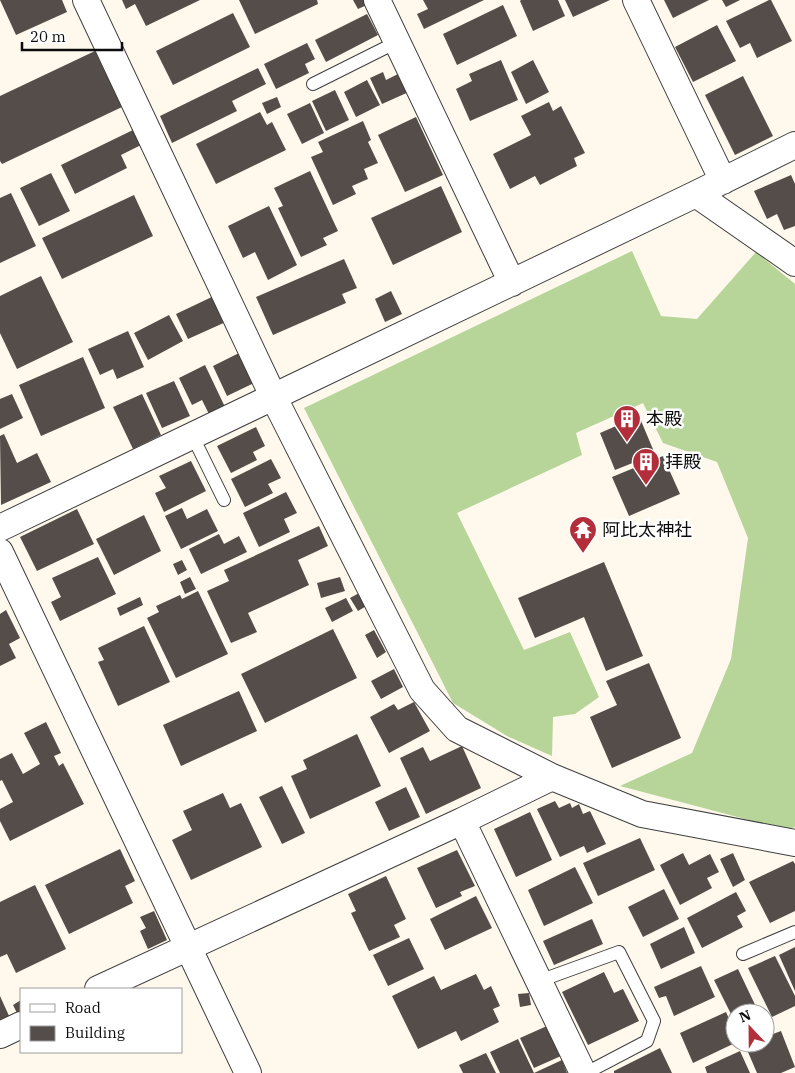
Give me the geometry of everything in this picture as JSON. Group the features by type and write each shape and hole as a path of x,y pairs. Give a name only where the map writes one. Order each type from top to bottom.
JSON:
{"street":[{"path":"86,0 274,396 422,690 457,729 552,777 642,814 795,844"},
{"path":"377,0 512,282"},
{"path":"636,0 723,181"},
{"path":"0,528 795,145"},
{"path":"696,194 795,263"},
{"path":"0,552 248,1073"},
{"path":"100,988 462,821 552,777"},
{"path":"462,821 584,1073"},
{"path":"0,1035 20,1026"}],"lane":[{"path":"313,84 398,42"},
{"path":"192,435 224,500"},
{"path":"743,954 795,932"},
{"path":"539,981 619,952 654,1021 647,1041 584,1073"}],"green space":[{"name":"阿比太神社","path":"632,251 661,316 697,319 756,252 795,284 795,827 787,830 620,786 692,753 731,659 748,538 717,462 663,443 643,403 576,433 582,455 457,513 524,650 570,632 599,697 575,714 553,717 552,756 507,736 453,703 304,408"}],"building":[{"path":"0,0 62,0 67,12 16,35"},
{"path":"122,0 200,0 146,26 135,4 126,9"},
{"path":"239,0 317,0 318,4 255,34"},
{"path":"353,0 367,0 369,4 358,9"},
{"path":"423,0 484,0 424,29 417,14 428,9"},
{"path":"521,0 558,0 565,16 533,31"},
{"path":"565,0 610,0 573,17"},
{"path":"664,0 709,0 673,18"},
{"path":"722,0 740,0 726,7"},
{"path":"771,0 792,41 757,58 750,43 740,48 726,21"},
{"path":"503,5 517,36 457,65 443,34"},
{"path":"233,13 250,47 173,85 156,51"},
{"path":"367,14 378,35 326,62 315,40"},
{"path":"717,25 736,61 693,82 675,47"},
{"path":"307,43 315,59 305,64 309,73 276,89 264,64"},
{"path":"95,51 122,107 2,164 0,161 0,96"},
{"path":"501,60 518,100 470,121 456,89 472,81 469,74"},
{"path":"533,60 549,92 526,104 511,72"},
{"path":"258,68 266,84 232,101 237,111 172,143 160,116"},
{"path":"383,72 386,80 402,72 411,91 382,104 370,78"},
{"path":"743,76 773,136 735,155 705,95"},
{"path":"367,80 380,105 356,117 344,92"},
{"path":"335,90 349,120 326,131 312,101"},
{"path":"277,97 281,107 267,114 262,103"},
{"path":"549,102 553,111 561,106 585,153 574,158 577,166 540,185 535,176 510,189 493,154 531,135 521,116"},
{"path":"310,103 324,133 302,144 287,114"},
{"path":"260,112 267,125 272,122 286,150 216,184 196,144"},
{"path":"416,117 443,175 405,192 378,135"},
{"path":"363,121 371,140 368,142 378,163 364,169 368,179 352,186 356,194 333,205 311,157 323,152 318,142"},
{"path":"135,129 143,144 121,155 127,168 75,194 61,165"},
{"path":"310,171 338,231 323,238 327,245 301,257 278,208 283,206 274,188"},
{"path":"51,173 70,211 39,226 20,188"},
{"path":"791,175 795,184 795,226 784,230 777,214 767,219 754,191"},
{"path":"441,186 462,232 393,265 371,218"},
{"path":"11,193 36,246 0,263 0,198"},
{"path":"134,195 153,236 62,279 42,238"},
{"path":"269,206 297,265 268,280 255,252 243,258 228,226"},
{"path":"344,259 357,288 342,294 346,303 273,335 256,297"},
{"path":"41,276 73,342 17,369 0,333 0,296"},
{"path":"391,291 402,314 385,322 375,299"},
{"path":"216,295 228,321 188,339 176,314"},
{"path":"169,315 183,341 148,360 134,333"},
{"path":"128,331 144,367 117,379 113,369 100,375 88,349"},
{"path":"239,353 254,383 227,396 213,366"},
{"path":"83,357 105,408 41,436 19,385"},
{"path":"205,365 225,407 209,414 202,400 192,405 179,378"},
{"path":"174,381 190,416 162,428 146,393"},
{"path":"12,394 23,418 0,429 0,399"},
{"path":"142,394 161,435 133,449 113,407"},
{"name":"本殿","path":"639,416 655,454 615,470 600,433"},
{"path":"256,427 265,446 253,452 257,460 231,473 217,446"},
{"path":"4,434 17,463 37,453 51,482 1,505 0,436"},
{"name":"拝殿","path":"663,456 680,494 629,516 612,477"},
{"path":"271,459 281,478 268,484 273,493 245,507 231,479"},
{"path":"191,461 206,491 164,512 155,493 166,488 159,476"},
{"path":"286,492 297,513 284,519 290,532 259,547 243,513"},
{"path":"182,508 187,519 207,509 218,531 181,549 165,516"},
{"path":"77,509 94,544 37,571 20,537"},
{"path":"144,515 161,551 114,575 96,539"},
{"path":"319,526 328,546 298,560 309,585 248,613 257,632 231,643 207,591 229,581 224,570"},
{"path":"219,534 224,544 239,536 247,552 201,574 189,549"},
{"path":"98,557 116,594 60,621 51,602 61,597 52,578"},
{"path":"182,560 187,570 178,575 173,564"},
{"path":"604,562 643,656 606,671 584,617 535,638 518,598"},
{"path":"190,577 196,589 185,594 180,582"},
{"path":"340,577 345,591 321,598 317,583"},
{"path":"198,591 228,654 176,678 147,618 159,612 156,606 180,595 182,599"},
{"path":"361,592 368,605 358,611 350,598"},
{"path":"140,597 143,605 120,616 117,608"},
{"path":"346,598 353,611 332,622 325,608"},
{"path":"6,610 20,638 9,644 16,658 0,666 0,614"},
{"path":"144,626 170,682 118,706 98,662 104,660 98,648"},
{"path":"333,629 357,678 265,723 241,674"},
{"path":"374,630 386,652 377,658 365,635"},
{"path":"649,663 681,738 612,768 590,717 617,705 606,681"},
{"path":"394,669 403,687 381,699 371,681"},
{"path":"239,691 257,731 181,766 163,725"},
{"path":"414,702 430,731 389,753 370,717 394,704 398,710"},
{"path":"46,722 61,753 54,756 59,766 63,763 84,804 10,841 0,821 0,809 13,802 2,780 0,781 0,759 12,753 23,774 40,764 24,733"},
{"path":"357,734 381,786 310,819 291,776 307,769 303,760"},
{"path":"462,746 481,788 426,814 400,758 423,747 430,761"},
{"path":"282,786 305,833 282,844 259,797"},
{"path":"406,787 420,817 389,831 375,802"},
{"path":"223,793 230,808 241,803 262,847 191,880 172,840 192,830 183,811"},
{"path":"555,801 559,808 570,803 572,808 579,804 583,814 590,811 606,844 587,853 584,846 560,857 537,809"},
{"path":"530,812 552,860 516,877 494,829"},
{"path":"640,838 655,870 598,896 583,863"},
{"path":"120,849 135,881 125,886 133,903 69,934 45,885"},
{"path":"457,850 475,886 460,892 462,896 436,908 417,868"},
{"path":"683,853 689,865 710,854 719,872 707,878 712,888 680,905 660,865"},
{"path":"733,853 745,880 733,887 720,859"},
{"path":"793,861 795,864 795,911 770,923 749,882"},
{"path":"575,867 593,903 544,926 528,890"},
{"path":"386,876 406,919 394,925 400,937 369,951 351,913 356,911 348,894"},
{"path":"35,885 66,949 16,973 7,954 0,957 0,902"},
{"path":"664,889 679,919 643,937 628,907"},
{"path":"736,892 746,911 737,916 743,927 702,948 687,918"},
{"path":"476,896 492,928 445,950 430,919"},
{"path":"154,911 167,940 148,949 140,931 146,928 140,917"},
{"path":"592,919 603,944 554,965 543,941"},
{"path":"684,927 695,953 661,969 650,944"},
{"path":"409,938 424,969 388,986 373,955"},
{"path":"795,947 795,991 779,955"},
{"path":"775,956 795,996 795,1006 775,1016 775,1003 765,1003 748,968"},
{"path":"701,966 715,997 674,1016 666,996 659,998 654,987"},
{"path":"738,969 754,1003 726,1003 714,980"},
{"path":"604,972 614,993 623,989 639,1021 588,1045 562,992"},
{"path":"476,974 484,990 491,986 500,1006 493,1009 499,1022 461,1041 456,1031 418,1049 392,996 434,976 441,990"},
{"path":"529,993 531,1005 520,1007 518,994"},
{"path":"0,996 10,1018 0,1023"},
{"path":"20,1001 20,1016 19,1017 13,1005"},
{"path":"725,1012 725,1048 693,1063 680,1033"},
{"path":"547,1026 561,1056 534,1068 520,1038"},
{"path":"781,1031 795,1067 781,1073 757,1073 748,1053 775,1053 775,1033"},
{"path":"518,1039 534,1073 500,1073 490,1052"},
{"path":"660,1048 672,1073 614,1073 614,1071"},
{"path":"486,1053 496,1073 463,1073 459,1065"},
{"path":"736,1053 741,1053 750,1073 707,1073 705,1067"},
{"path":"562,1060 567,1073 534,1073"}],"place":[{"name":"本殿","path":"627,443"},
{"name":"拝殿","path":"646,486"},
{"name":"阿比太神社","path":"583,554"}]}
